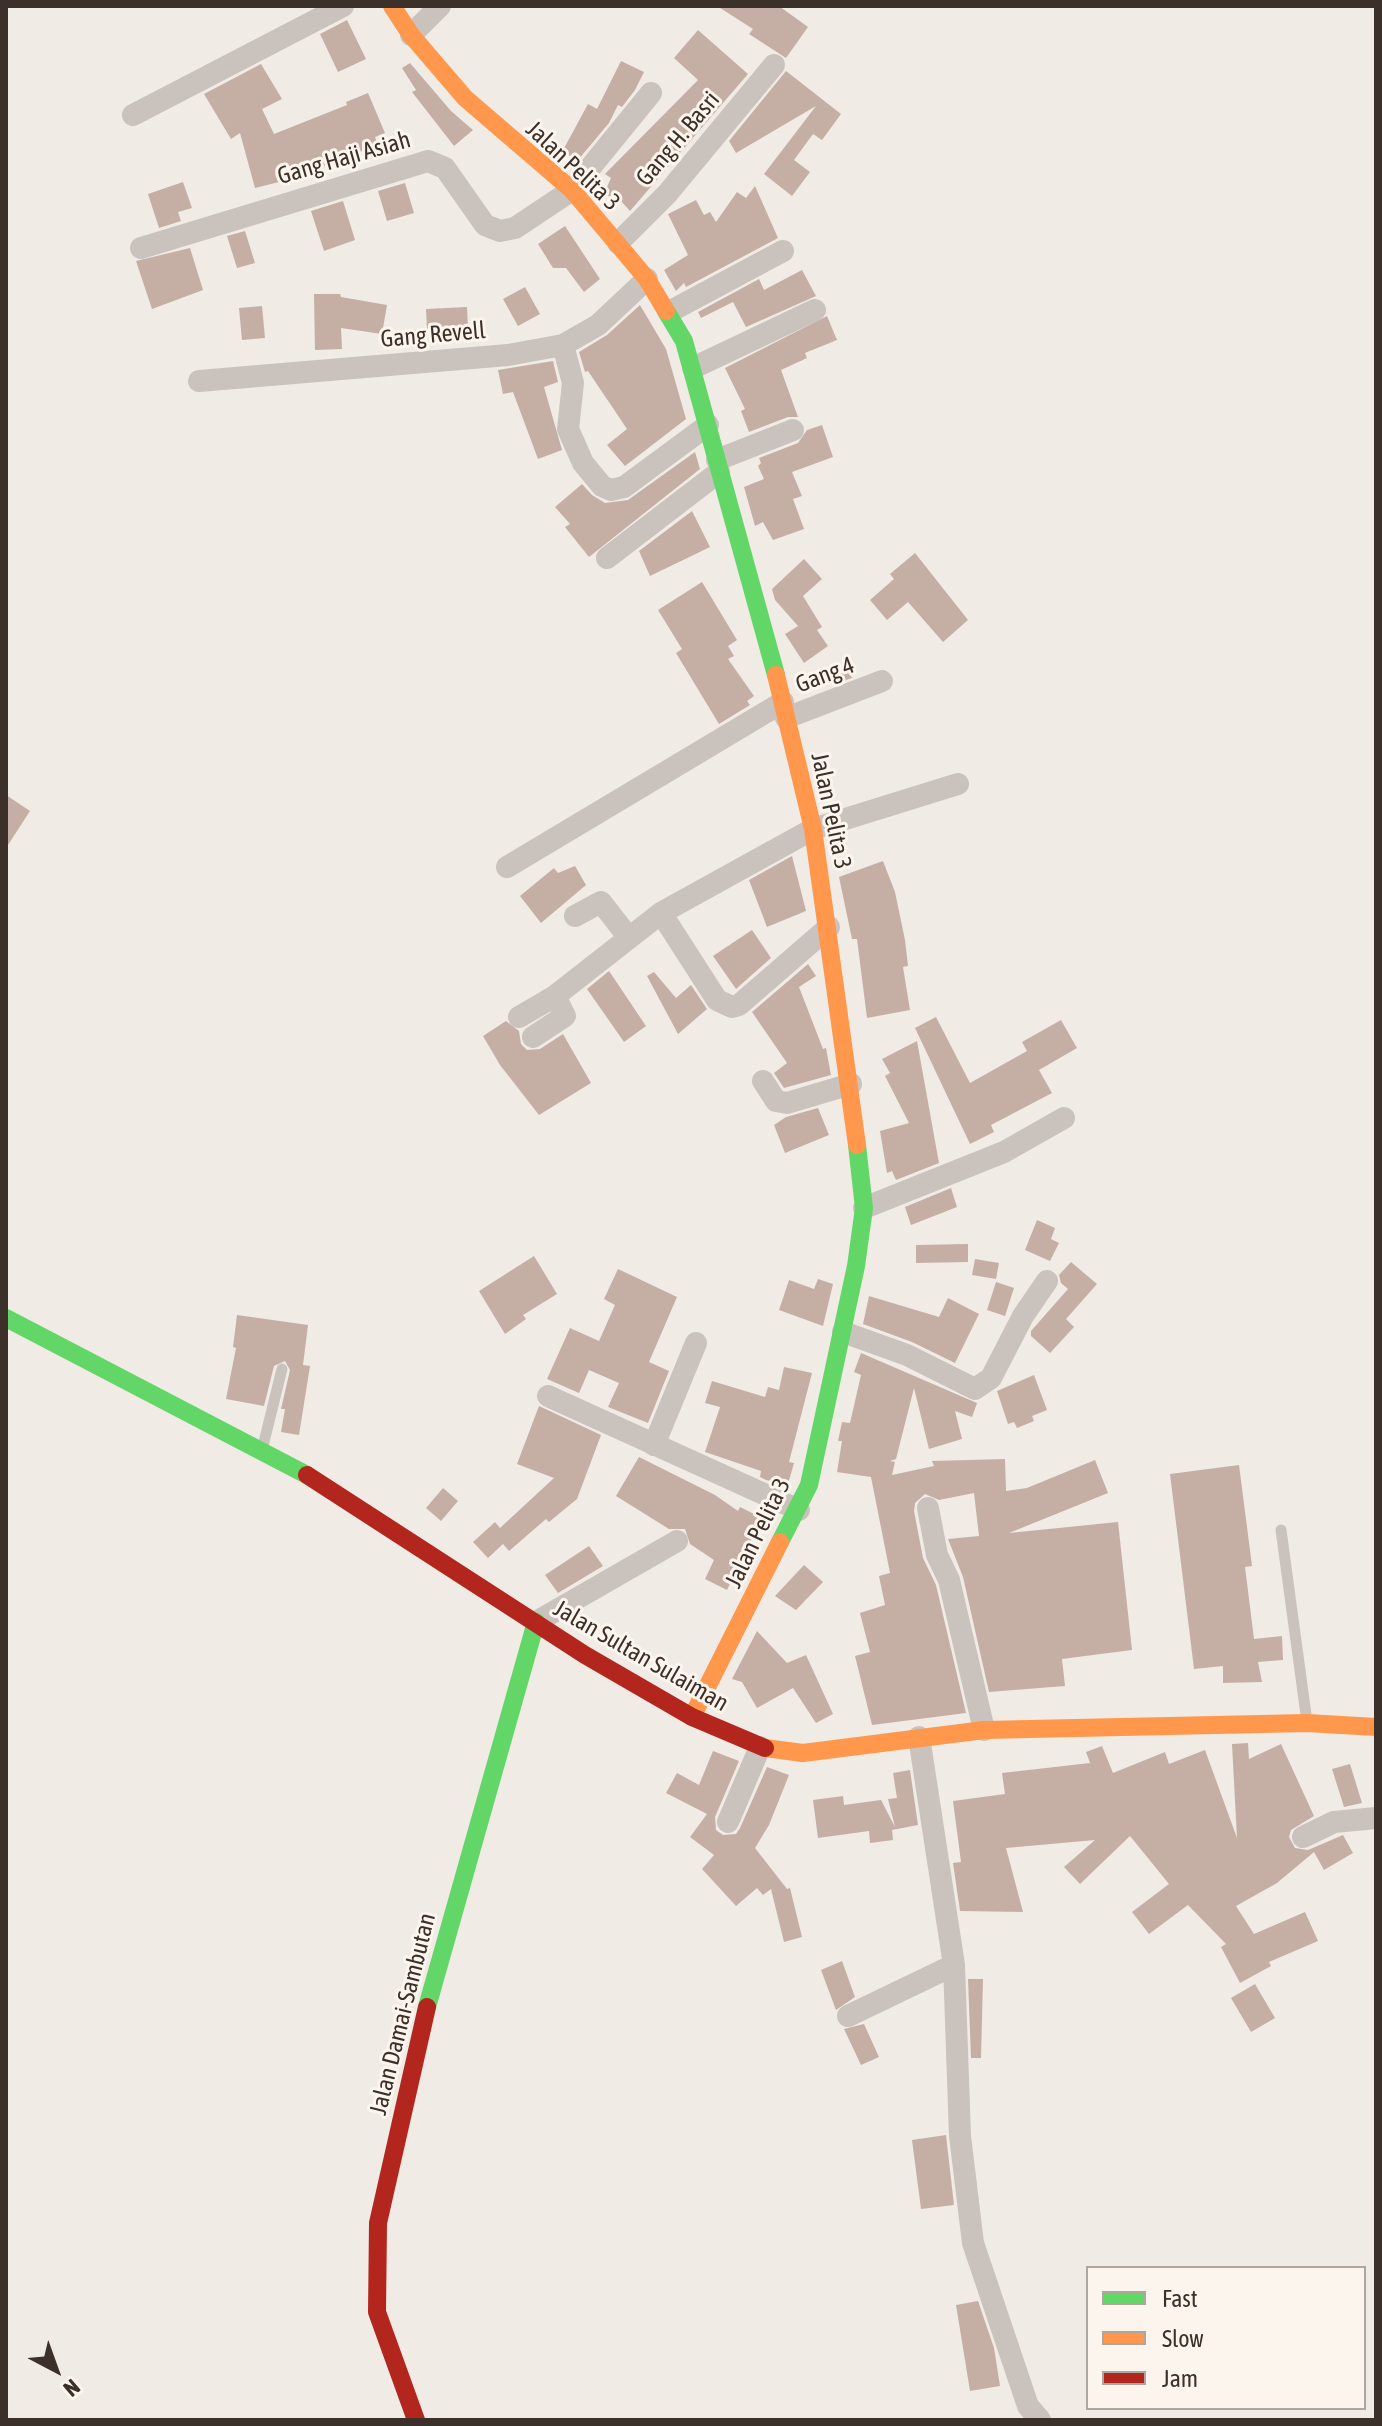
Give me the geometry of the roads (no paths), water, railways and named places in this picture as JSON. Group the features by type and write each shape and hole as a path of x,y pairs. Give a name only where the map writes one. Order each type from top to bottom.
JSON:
{"street":[{"path":"133,115 343,6"},
{"name":"Jalan Pelita 3","path":"392,6 411,35 465,98 572,190 647,279 669,312 693,368 813,829 851,1084 864,1208 843,1332 816,1458 799,1510 692,1717"},
{"path":"411,35 440,6"},
{"name":"Gang H. Basri","path":"618,243 667,194 774,65"},
{"path":"572,190 651,93"},
{"name":"Gang Haji Asiah","path":"141,248 414,162 436,161 445,168 485,225 500,231 515,228 572,190"},
{"path":"669,312 783,251"},
{"name":"Gang Revell","path":"199,381 508,355 563,345 598,325 647,279"},
{"path":"693,368 815,310"},
{"path":"563,345 573,383 568,429 583,463 602,486 611,490 624,487 708,425"},
{"path":"607,558 718,466 793,430"},
{"name":"Gang 4","path":"507,867 784,710 882,681"},
{"path":"519,1017 555,996 661,913 813,829 958,784"},
{"path":"575,916 601,902 629,938"},
{"path":"661,913 717,1000 732,1007 739,1005 829,927"},
{"path":"533,1037 565,1016 555,996"},
{"path":"763,1081 776,1101 787,1103 851,1084"},
{"path":"864,1208 1004,1152 1064,1118"},
{"path":"843,1332 907,1355 975,1389 991,1378 1023,1316 1047,1281"},
{"name":"Jalan Sultan Sulaiman","path":"6,1318 296,1468 536,1622 692,1717 760,1747 803,1753 984,1730 1307,1723 1376,1727"},
{"path":"654,1445 696,1343"},
{"path":"548,1396 799,1510"},
{"path":"928,1508 937,1555 949,1580 984,1730"},
{"path":"536,1622 677,1541"},
{"name":"Jalan Damai-Sambutan","path":"416,2420 377,2312 378,2223 424,2017 536,1622"},
{"path":"919,1737 954,1965 960,2136 973,2243 1030,2415"},
{"path":"728,1822 760,1747"},
{"path":"1303,1837 1334,1822 1376,1818"},
{"path":"848,2016 954,1965"}],"lane":[{"path":"262,1450 282,1369"},
{"path":"1281,1530 1307,1723"}]}
